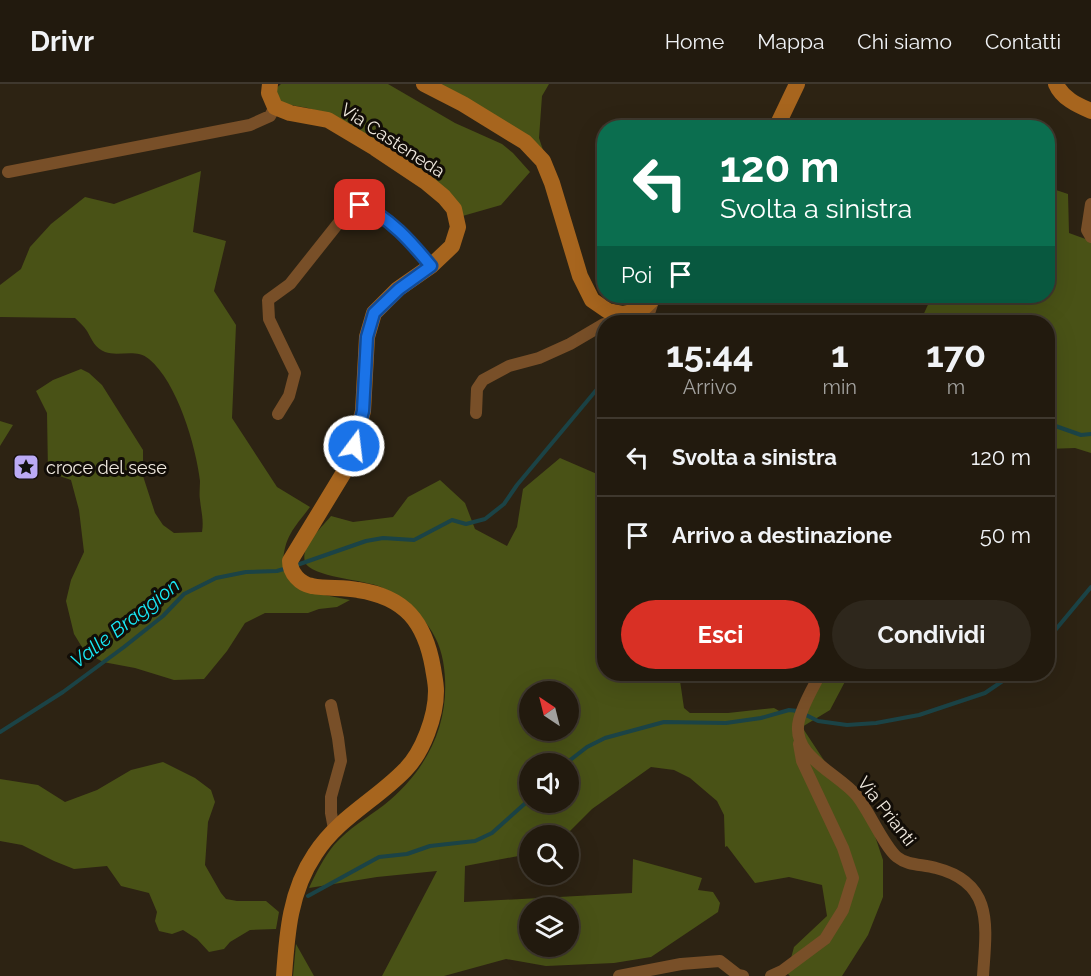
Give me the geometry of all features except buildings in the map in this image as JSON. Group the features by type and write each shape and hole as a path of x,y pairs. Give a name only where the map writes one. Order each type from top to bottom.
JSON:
{"street":[{"path":"8,172 250,125 270,116 276,107 269,93 270,84"},
{"path":"424,84 463,104 525,142 543,161 552,183 580,276 592,300 608,311 623,314 641,310 648,303"},
{"path":"780,120 797,84"},
{"path":"1056,84 1060,93 1091,111"},
{"name":"Via Casteneda","path":"276,107 290,113 328,120 375,148 426,182 444,197 454,209 458,227 452,246 431,266 399,289 374,313 367,337 363,411 349,464 290,561 290,570 310,586 357,590 380,595 393,601 417,621 429,648 436,690 427,735 406,769 334,829"},
{"path":"1091,204 1088,230 1091,237"},
{"path":"278,414 288,396 295,373 269,318 268,300 290,284 352,206 360,205 373,210 417,249 431,266"},
{"path":"476,413 477,389 483,380 509,366 570,344 597,328"},
{"path":"771,976 782,971 825,939 843,910 853,878 843,848 802,761 799,720 817,681"},
{"path":"284,976 287,930 294,896 314,854 334,829 331,813 332,797 341,761 331,705"},
{"name":"Via Prianti","path":"799,740 809,754 856,795 896,856 907,863 935,867 956,874 972,888 983,907 986,924 982,976"},
{"path":"619,976 681,964 720,962 743,976"}],"green space":[{"path":"281,84 388,84 455,123 502,144 530,172 501,205 459,217 326,114 279,103 273,91"},
{"path":"430,84 549,84 542,96 539,138 546,159"},
{"path":"201,171 193,232 226,241 214,291 236,325 232,418 277,487 310,507 288,540 283,564 309,592 350,600 337,607 308,613 265,613 245,623 227,651 204,679 174,680 135,668 103,662 85,652 74,634 66,601 71,580 84,552 79,510 71,480 48,472 47,413 36,391 53,380 81,369 102,385 143,450 143,476 155,513 163,525 174,533 202,532 198,467 184,416 168,383 149,359 133,353 105,352 96,346 86,329 75,318 0,317 0,285 21,269 30,247 51,224 85,197 114,204"},
{"path":"1055,190 1068,194 1069,233 1091,241 1091,453 1075,448 1055,449 1055,315 923,315 929,303 1055,303"},
{"path":"0,421 13,425 0,446"},
{"path":"560,458 597,474 597,681 680,681 684,708 690,713 728,713 774,708 781,712 789,709 799,710 811,681 845,681 830,710 802,727 829,768 866,809 883,860 883,897 868,935 842,976 790,976 787,973 794,947 827,916 822,885 789,877 755,883 727,846 725,847 724,815 717,801 690,778 674,770 651,767 592,809 576,825 519,825 519,856 465,866 464,902 519,899 519,957 579,957 579,897 557,897 632,893 633,859 702,878 698,890 713,892 720,903 718,912 651,957 614,963 546,966 506,959 444,976 382,976 437,871 377,877 309,888 334,845 400,791 425,759 441,723 445,682 440,649 435,637 421,617 402,600 381,587 327,575 309,567 304,556 309,544 331,516 353,522 393,517 408,497 440,480 465,503 475,529 507,546 517,527 523,489"},
{"path":"163,762 195,778 211,790 215,802 208,822 205,865 221,893 226,899 237,901 266,901 279,912 276,929 250,930 230,942 224,949 209,952 197,939 183,930 172,934 159,931 155,921 157,912 149,893 121,886 107,866 74,869 22,845 0,841 0,779 38,785 65,802 97,790 131,770"},
{"path":"296,944 314,976 293,976"}],"waterway":[{"name":"Valle Braggion","path":"294,566 366,541 383,538 414,540 452,520 466,524 485,519 504,504 517,485 597,389"},
{"name":"Valle Braggion","path":"1055,426 1081,435 1091,434"},
{"name":"Valle Braggion","path":"0,732 63,692 124,647 163,616 184,594 216,578 287,568"},
{"path":"1055,630 1091,587"},
{"path":"579,753 605,738 664,722 726,723 761,718 789,710 798,711 818,721 847,725 876,723 919,715 985,693 1003,681"},
{"path":"308,896 379,857 407,854 430,846 475,841 492,833 519,809"}],"place":[{"name":"croce del sese","path":"26,467"}],"route":[{"path":"354,446 363,411 367,337 374,313 399,289 431,266 393,226 373,210 360,205"}]}
